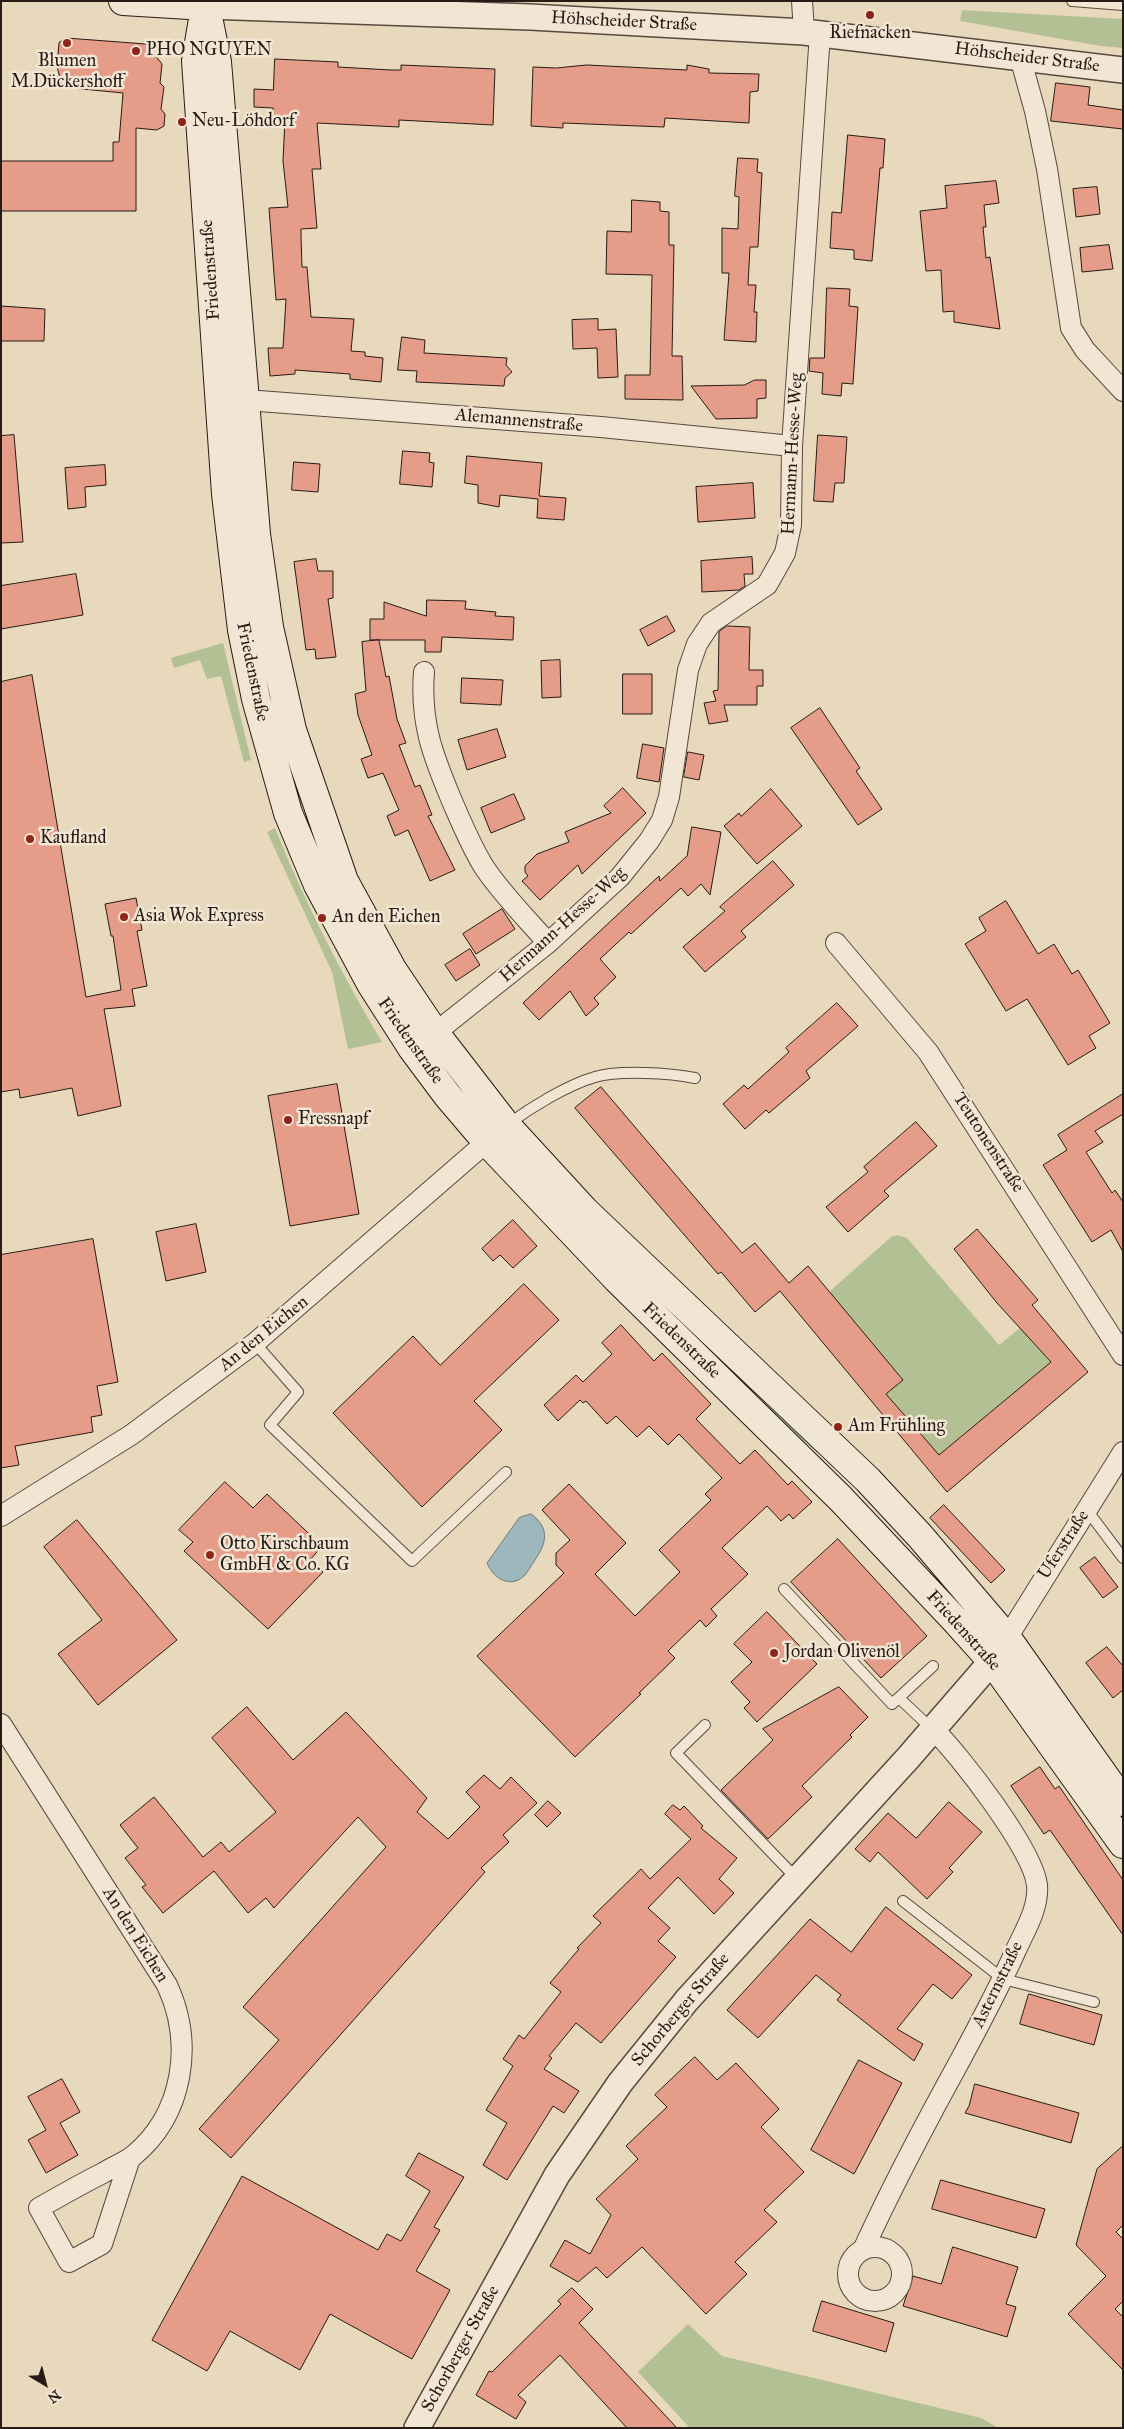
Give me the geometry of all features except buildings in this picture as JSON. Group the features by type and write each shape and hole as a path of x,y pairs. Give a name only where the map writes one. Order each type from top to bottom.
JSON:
{"main road":[{"name":"Höhscheider Straße","path":"123,1 206,3"},
{"name":"Friedenstraße","path":"206,3 217,62 256,534 269,626 292,730 344,881 392,969 435,1033 496,1134 617,1279 841,1499 992,1661 1123,1844"},
{"name":"Friedenstraße","path":"206,3 196,61 226,494 242,630 256,699 288,814 318,885 371,984 412,1048 447,1095 496,1134 584,1210 868,1480 969,1591 1007,1638 1123,1802"}],"street":[{"name":"Hermann-Hesse-Weg","path":"435,1033 548,943 620,877 649,841 662,820 669,797 688,670 697,644 711,623 767,585 785,553 791,525 792,446 812,32 802,1"},
{"name":"Höhscheider Straße","path":"206,3 525,12 812,32 1123,70"},
{"path":"1020,57 1035,111 1047,169 1071,328 1085,350 1123,391"},
{"name":"Alemannenstraße","path":"246,400 592,427 792,446"},
{"path":"424,672 423,713 431,750 468,838 494,881 548,943"},
{"name":"Teutonenstraße","path":"836,943 928,1052 1123,1355"},
{"name":"An den Eichen","path":"1,1516 131,1435 255,1342 496,1134"},
{"name":"Uferstraße","path":"1007,1638 1123,1452"},
{"name":"Schorberger Straße","path":"418,2428 557,2176 620,2083 687,2000 933,1729 992,1661 1007,1638"},
{"name":"An den Eichen","path":"1,1724 155,1964 173,1998 182,2041 183,2059 174,2098 152,2136 130,2158 39,2208 69,2262 102,2244 130,2158"},
{"name":"Asternstraße","path":"863,2250 888,2197 1003,1979 1035,1905 1037,1890 1034,1873 1012,1834 979,1783 948,1743 933,1729"}],"lane":[{"path":"1072,1 1123,5"},
{"path":"496,1134 525,1111 596,1077 665,1073 695,1078"},
{"path":"255,1342 298,1392 270,1425 412,1561 506,1472"},
{"path":"1087,1510 1123,1558"},
{"path":"784,1589 892,1704 932,1666"},
{"path":"899,1698 933,1729"},
{"path":"705,1724 676,1753 797,1879"},
{"path":"903,1901 1003,1979 1094,2002"}],"green space":[{"path":"962,10 1123,19 1123,48 1101,46 960,21"},
{"path":"223,643 251,760 244,762 221,676 207,679 200,660 174,668 171,658"},
{"path":"275,828 324,937 382,1042 348,1049 332,972 267,832"},
{"path":"898,1235 907,1238 999,1345 1021,1327 1051,1362 939,1455 886,1394 903,1380 829,1292 891,1237"},
{"path":"636,1278 845,1475 737,1381 633,1282"},
{"path":"688,2324 722,2356 981,2418 999,2428 690,2428 638,2372"}],"water":[{"path":"531,1514 537,1519 544,1530 545,1536 542,1547 524,1576 513,1582 502,1580 493,1573 487,1563 519,1518"}],"place":[{"name":"Riefnacken","path":"870,15"},
{"name":"Blumen M.Dückershoff","path":"67,43"},
{"name":"PHO NGUYEN","path":"136,51"},
{"name":"Neu-Löhdorf","path":"182,122"},
{"name":"Kaufland","path":"30,839"},
{"name":"Asia Wok Express","path":"124,917"},
{"name":"An den Eichen","path":"322,918"},
{"name":"Fressnapf","path":"288,1120"},
{"name":"Am Frühling","path":"838,1427"},
{"name":"Otto Kirschbaum GmbH & Co. KG","path":"210,1555"},
{"name":"Jordan Olivenöl","path":"774,1653"}]}
